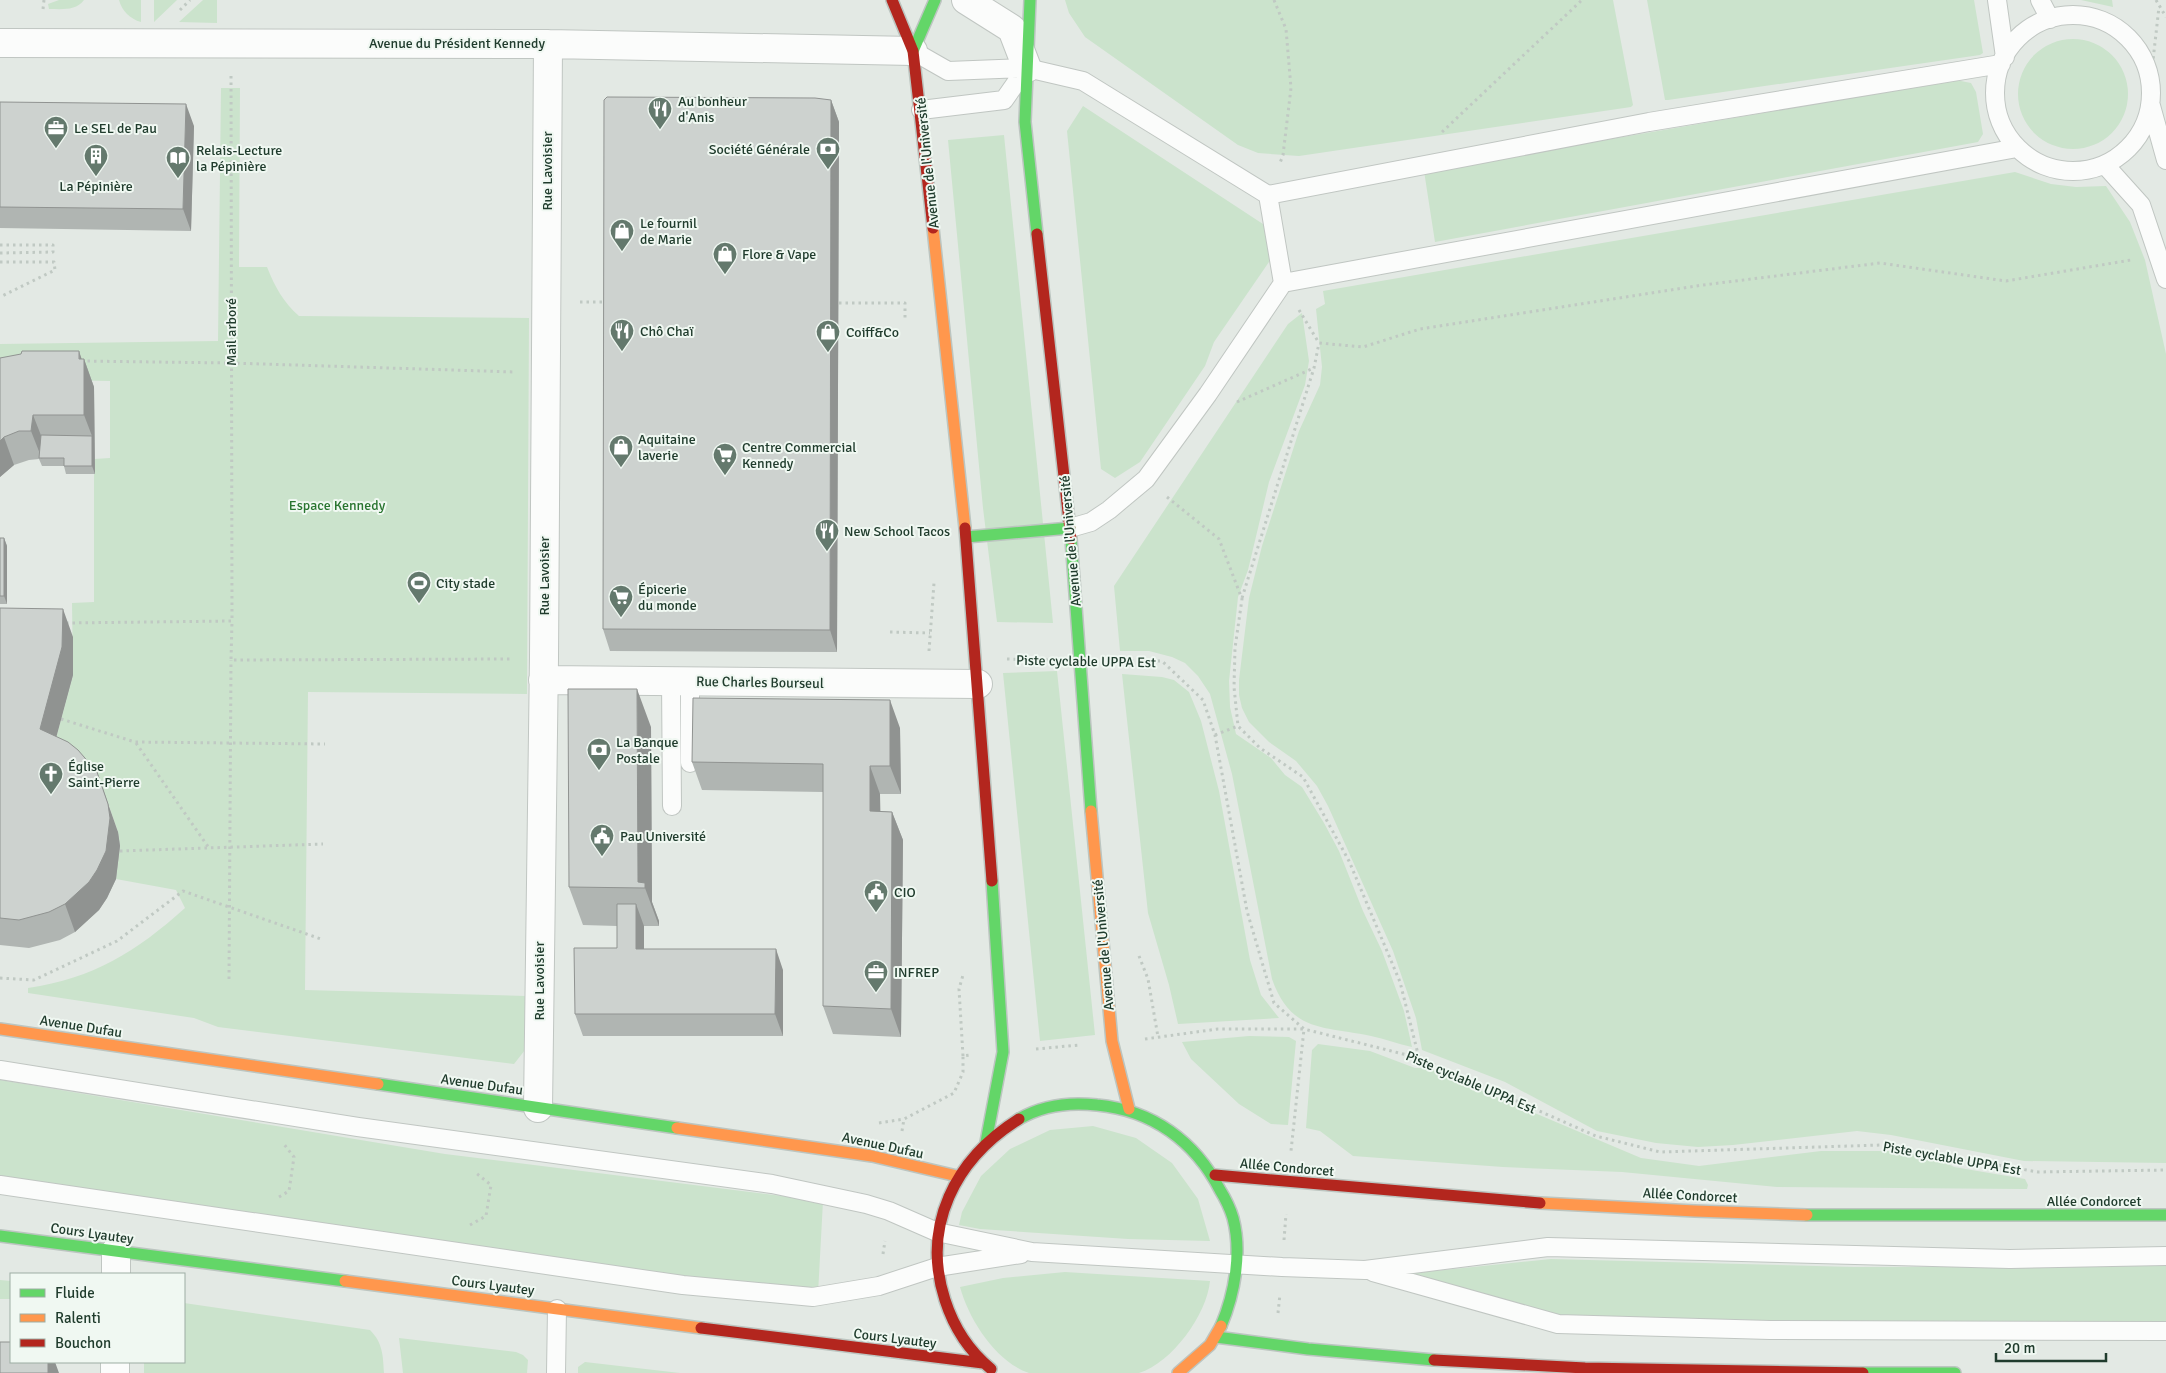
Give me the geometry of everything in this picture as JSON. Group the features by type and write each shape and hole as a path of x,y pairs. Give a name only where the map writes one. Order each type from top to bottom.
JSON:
{"main road":[{"name":"Avenue de l'Université","path":"892,0 913,51 921,110 966,537 1003,1052 986,1142"},
{"path":"913,51 934,0"},
{"path":"1027,68 1030,0"},
{"name":"Avenue de l'Université","path":"1027,68 1025,122 1070,528 1095,861 1112,1042 1129,1109"},
{"path":"966,537 1070,528"},
{"name":"Avenue Dufau","path":"0,1029 872,1156 958,1176"},
{"path":"996,1373 983,1363 960,1335 944,1303 937,1268 937,1232 945,1203 958,1176 986,1142 1023,1117 1049,1108 1085,1103 1129,1109 1155,1120 1178,1134 1198,1153 1214,1175 1233,1218 1237,1264 1227,1308 1216,1337 1178,1373"},
{"name":"Allée Condorcet","path":"1214,1175 1513,1200 1763,1214 2011,1217 2166,1215"},
{"name":"Cours Lyautey","path":"0,1236 116,1263 557,1309 983,1363"},
{"path":"1216,1337 1414,1366 1715,1372 1955,1373"}],"street":[{"name":"Avenue de l'Université","path":"966,0 1012,29 1027,68"},
{"name":"Avenue du Président Kennedy","path":"0,43 548,44 913,51"},
{"name":"Rue Lavoisier","path":"538,1108 548,44"},
{"name":"Rue Charles Bourseul","path":"543,669 680,681 976,671"}],"lane":[{"path":"1997,0 2003,60"},
{"path":"2040,0 2050,19"},
{"path":"2151,106 2141,132 2125,151 2105,165 2082,171 2059,170 2036,162 2018,148 2005,129 1997,108 1996,85 2003,60 2016,40 2032,27 2050,19 2077,15 2103,21 2126,35 2142,56 2150,82 2151,106 2166,160"},
{"path":"913,51 948,71 1027,68 1083,81 1268,195 1648,122 2003,60"},
{"path":"921,110 1004,100 1027,68"},
{"path":"1283,283 2018,148"},
{"path":"2105,165 2141,205 2166,279"},
{"path":"1070,528 1091,522 1109,510 1146,479 1208,394 1283,283 1268,195"},
{"path":"680,681 690,763"},
{"path":"672,806 680,681"},
{"path":"0,1070 358,1127 772,1184 866,1204 937,1232 1032,1252 1365,1270 1548,1247 2010,1259 2166,1256"},
{"path":"0,1185 683,1285 814,1297 879,1286 937,1268 1032,1252"},
{"path":"1365,1270 1558,1324 1770,1330 2166,1331"},
{"path":"556,1373 557,1309"}],"path":[{"path":"1274,0 1286,29 1291,88 1283,155 1280,164"},
{"path":"1441,132 1582,0"},
{"path":"2156,0 2166,17"},
{"path":"2150,82 2159,7"},
{"name":"Mail arboré","path":"229,979 232,660 231,43"},
{"path":"0,245 53,245 53,252 0,253"},
{"path":"1319,343 1363,347 1420,329 1703,285 1880,263 2006,281 2134,259"},
{"path":"0,262 54,262 55,270 0,297"},
{"path":"1283,283 1319,343 1314,368 1242,599 1235,648 1234,687 1238,726 1260,748 1303,778 1349,861 1400,982 1419,1058"},
{"path":"839,302 906,303 905,320"},
{"path":"77,361 231,363 545,373"},
{"path":"1208,394 1230,405 1314,368"},
{"path":"1146,479 1219,539 1242,599"},
{"path":"63,623 232,621"},
{"path":"890,632 930,632"},
{"path":"232,660 543,669"},
{"name":"Piste cyclable UPPA Est","path":"976,671 1080,661 1162,661 1203,700 1214,735 1247,911 1274,1003 1304,1030 1419,1058 1596,1136 1660,1152 1881,1145 2038,1172 2166,1170"},
{"path":"61,719 135,742 325,744"},
{"path":"1214,735 1238,726"},
{"path":"135,742 209,848"},
{"path":"120,851 323,844"},
{"path":"0,978 34,980 118,941 183,892 321,939"},
{"path":"876,1123 904,1120 954,1093 963,1072 963,1056 1112,1042 1218,1029 1304,1030 1289,1182 1276,1346"},
{"path":"896,1162 904,1120"},
{"path":"275,1200 289,1191 294,1157 282,1142"},
{"path":"463,1229 486,1216 491,1185 472,1169"},
{"path":"879,1286 889,1212"}],"green space":[{"path":"59,0 84,0 73,8 49,9 48,4"},
{"path":"119,0 141,0 141,22 127,14"},
{"path":"154,0 177,0 154,22"},
{"path":"203,0 217,0 217,23 179,22"},
{"path":"1065,0 1613,0 1633,105 1631,107 1299,156 1258,153 1238,145 1085,37 1069,13"},
{"path":"1647,0 1974,0 1983,53 1980,55 1665,100"},
{"path":"2081,0 2112,0 2113,7"},
{"path":"2073,39 2094,43 2112,55 2124,73 2128,94 2124,115 2112,133 2094,145 2073,149 2052,145 2034,133 2022,115 2018,94 2022,73 2034,55 2052,43"},
{"path":"1956,80 1971,83 1976,92 1983,134 1978,142 1435,242 1424,171"},
{"name":"Espace Kennedy","path":"221,88 240,88 239,267 267,267 280,294 299,316 529,318 527,694 308,692 305,990 526,996 525,1050 514,1064 218,1027 194,1018 28,993 28,988 73,977 113,961 149,938 185,908 176,890 116,879 120,846 118,832 107,800 51,757 73,675 72,603 94,602 94,459 110,458 110,381 0,379 0,344 218,341"},
{"path":"1083,106 1266,226 1271,259 1214,342 1205,366 1140,462 1115,478 1101,469 1067,131"},
{"path":"1004,135 1053,623 997,622 983,508 948,140"},
{"path":"2015,172 2051,184 2076,187 2106,186 2130,222 2145,260 2166,354 2166,1163 2024,1161 1891,1135 1857,1131 1733,1145 1698,1147 1656,1143 1597,1131 1505,1082 1422,1050 1416,1018 1393,951 1328,806 1317,786 1296,761 1269,742 1249,722 1242,708 1239,695 1239,680 1249,598 1262,546 1299,431 1320,385 1322,367 1316,309 1325,304 1323,291"},
{"path":"1302,313 1309,361 1305,385 1269,482 1248,570 1238,597 1229,681 1230,707 1236,734 1271,758 1285,775 1302,787 1339,851 1363,911 1382,951 1404,1011 1412,1047 1371,1036 1311,1024 1299,1018 1280,997 1272,979 1232,774 1210,694 1198,676 1185,663 1172,657 1149,651 1120,651 1114,586 1288,324"},
{"path":"1057,671 1095,1035 1040,1041 1003,673"},
{"path":"1122,674 1162,677 1174,680 1189,692 1201,721 1219,791 1250,960 1261,995 1279,1018 1178,1024 1148,913"},
{"path":"1249,1036 1289,1037 1296,1041 1288,1125 1271,1124 1239,1104 1191,1059 1182,1042"},
{"path":"1318,1044 1370,1051 1415,1068 1428,1068 1641,1158 1699,1166 1821,1151 1889,1151 1936,1157 1954,1167 2025,1179 2028,1185 2027,1189 1777,1187 1622,1172 1503,1167 1353,1156 1320,1131 1306,1128 1312,1050"},
{"path":"0,1080 445,1154 823,1201 818,1294 315,1228 0,1179"},
{"path":"1093,1126 1136,1138 1172,1163 1198,1199 1210,1241 1128,1239 980,1229 959,1225 962,1212 981,1176 1010,1149 1050,1130"},
{"path":"1551,1259 1854,1267 2166,1266 2166,1321 1856,1322 1557,1316 1405,1274"},
{"path":"1065,1272 1210,1281 1202,1308 1186,1336 1164,1359 1151,1368 1139,1373 1029,1373 1017,1368 995,1350 977,1326 964,1300 960,1287 1003,1278"},
{"path":"0,1280 10,1281 10,1299 0,1299"},
{"path":"185,1303 370,1330 380,1345 383,1355 384,1373 144,1373 144,1363 185,1363"},
{"path":"399,1338 516,1352 528,1360 527,1373 403,1373"},
{"path":"585,1362 680,1373 578,1373 578,1367"}],"building":[{"name":"Centre Commercial Kennedy","path":"607,97 815,98 831,100 830,630 603,629 604,100"},
{"name":"La Pépinière","path":"0,102 186,104 183,209 0,207"},
{"path":"22,351 79,351 79,359 84,359 84,415 33,415 31,431 19,431 4,437 0,441 0,358 21,354"},
{"path":"41,435 92,436 92,466 64,466 64,458 39,458"},
{"path":"0,538 4,538 4,596 0,596"},
{"name":"Église Saint-Pierre","path":"0,608 63,609 62,647 40,729 68,742 78,750 97,772 108,804 110,818 106,851 89,882 65,904 49,912 19,920 0,918"},
{"path":"568,689 637,689 638,882 645,883 645,888 569,887"},
{"path":"693,698 890,700 890,766 870,766 870,811 892,812 891,1009 823,1006 823,764 692,762"},
{"path":"617,904 636,904 636,949 776,949 775,1014 575,1014 574,948 617,948"},
{"path":"0,1342 10,1342 10,1363 48,1363 48,1373 0,1373"}],"traffic: fast":[{"path":"913,51 935,0"},
{"path":"1030,0 1025,122 1037,234"},
{"path":"966,537 1070,528"},
{"path":"1071,539 1091,811"},
{"path":"986,1142 1003,1052 992,881"},
{"path":"378,1084 677,1128"},
{"path":"1019,1119 1038,1110 1057,1106 1097,1105 1117,1108 1153,1121 1185,1143 1210,1172 1232,1214 1236,1231 1236,1272 1230,1300 1221,1326"},
{"path":"1807,1215 2166,1215"},
{"path":"0,1236 345,1281"},
{"path":"1216,1337 1308,1349 1434,1360"},
{"path":"1863,1373 1955,1373"}],"traffic: slow":[{"path":"933,228 965,528"},
{"path":"1091,811 1112,1041 1129,1109"},
{"path":"0,1029 378,1084"},
{"path":"677,1128 872,1156 957,1176"},
{"path":"1540,1203 1807,1215"},
{"path":"345,1281 701,1328"},
{"path":"1178,1373 1210,1345 1221,1326"}],"traffic: jam":[{"path":"892,0 913,51 933,228"},
{"path":"1037,234 1071,539"},
{"path":"965,528 992,881"},
{"path":"991,1369 969,1347 953,1320 945,1300 939,1273 937,1246 941,1221 949,1197 961,1174 996,1135 1019,1119"},
{"path":"1215,1175 1540,1203"},
{"path":"701,1328 983,1363"},
{"path":"1434,1360 1585,1368 1863,1373"}],"place":[{"name":"Au bonheur d'Anis","path":"660,130"},
{"name":"Le SEL de Pau","path":"56,149"},
{"name":"Société Générale","path":"828,170"},
{"name":"La Pépinière","path":"96,177"},
{"name":"Relais-Lecture la Pépinière","path":"178,179"},
{"name":"Le fournil de Marie","path":"622,252"},
{"name":"Flore & Vape","path":"725,275"},
{"name":"Chô Chaï","path":"622,352"},
{"name":"Coiff&Co","path":"828,353"},
{"name":"Aquitaine laverie","path":"621,468"},
{"name":"Centre Commercial Kennedy","path":"725,476"},
{"name":"New School Tacos","path":"827,552"},
{"name":"City stade","path":"419,604"},
{"name":"Épicerie du monde","path":"621,618"},
{"name":"La Banque Postale","path":"599,771"},
{"name":"Église Saint-Pierre","path":"51,795"},
{"name":"Pau Université","path":"602,857"},
{"name":"CIO","path":"876,913"},
{"name":"INFREP","path":"876,993"}]}
